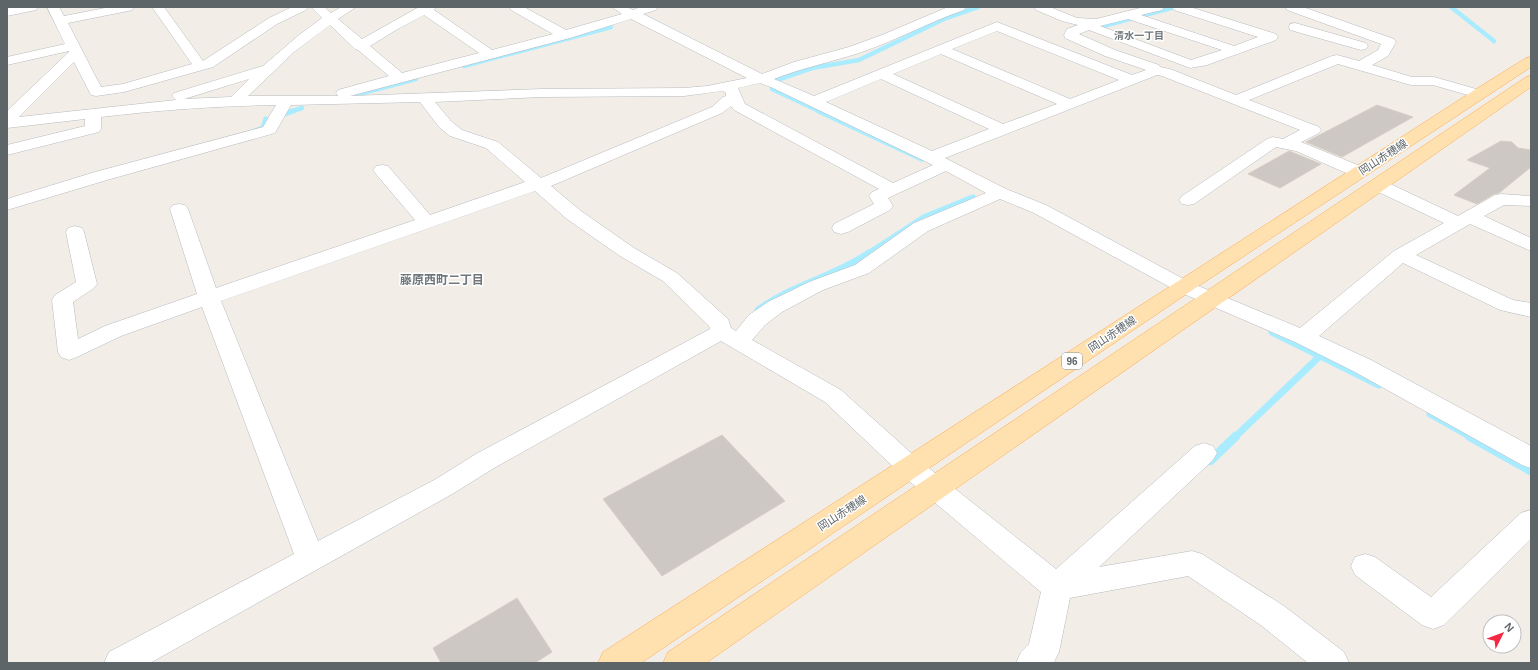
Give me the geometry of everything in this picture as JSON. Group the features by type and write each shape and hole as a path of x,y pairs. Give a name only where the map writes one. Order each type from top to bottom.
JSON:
{"main road":[{"name":"岡山赤穂線","path":"614,663 1184,286 1478,94 1530,68"},
{"name":"岡山赤穂線","path":"678,663 1378,185 1530,68"}],"street":[{"path":"7,12 30,7"},
{"path":"53,7 96,92 124,88 208,64 268,16 302,7"},
{"path":"60,21 128,7"},
{"path":"158,7 200,66"},
{"path":"317,7 398,78"},
{"path":"235,100 297,42 329,18 350,7"},
{"path":"515,7 565,35"},
{"path":"618,7 769,82 938,161 1000,193 1040,209 1184,286 1303,337 1527,449"},
{"path":"317,100 565,35 652,7"},
{"path":"7,121 235,100 367,100 542,93 730,92 769,82 799,65 854,50 887,38 960,7"},
{"path":"1040,7 1190,64 1202,62 1271,37 1178,7"},
{"path":"1156,71 1154,68 1110,53 1070,35 1072,32 1088,25 1134,16 1158,7"},
{"path":"1292,7 1389,42 1383,53 1361,66"},
{"path":"360,46 427,8 489,54"},
{"path":"1134,16 1234,50"},
{"path":"813,102 997,26 1132,80"},
{"path":"1295,27 1383,53"},
{"path":"940,49 1070,104"},
{"path":"7,61 75,50"},
{"path":"7,121 75,50"},
{"path":"1236,100 1337,59 1411,81 1434,81 1478,94"},
{"path":"147,107 202,88 268,69"},
{"path":"840,228 884,206 878,196 938,161 1003,130 1156,71 1165,72 1313,130 1285,144"},
{"path":"881,74 1003,130"},
{"path":"75,232 87,284 62,300 69,352 113,331 426,222 538,185 717,110 728,100 730,92"},
{"path":"730,92 739,107 892,189"},
{"path":"424,98 445,124 456,133 492,145 574,215 627,252 670,276 720,324 730,337 833,396 911,468 1057,586 1192,563 1273,616 1333,663"},
{"path":"7,205 101,176 269,130 286,100"},
{"path":"8,150 93,129 93,113"},
{"path":"1188,200 1273,142 1300,146 1359,172"},
{"path":"382,170 426,222"},
{"path":"1378,185 1531,245"},
{"path":"120,663 310,558 445,486 485,461 730,337 775,307 816,286 862,269 921,227 1000,193"},
{"path":"1303,337 1401,255 1501,199 1531,201"},
{"path":"179,209 209,298 310,558"},
{"path":"1401,255 1507,305 1531,310"},
{"path":"1032,663 1043,652 1057,586 1204,453"},
{"path":"1365,566 1433,615 1531,521"}],"building":[{"path":"1377,105 1413,117 1342,157 1306,142"},
{"path":"1501,141 1512,142 1518,148 1531,150 1531,167 1499,193 1494,194 1477,204 1454,195 1490,168 1467,160"},
{"path":"1289,151 1321,164 1280,188 1248,174"},
{"path":"722,435 785,501 662,576 603,499"},
{"path":"517,598 552,652 535,663 441,663 433,648"}],"waterway":[{"path":"821,112 772,89 777,80 812,68 859,60 946,18 978,7"},
{"path":"1103,26 1175,7"},
{"path":"1451,7 1494,41"},
{"path":"464,66 611,27"},
{"path":"355,95 416,79"},
{"path":"284,114 302,108"},
{"path":"819,111 922,159"},
{"path":"255,131 263,128 266,119"},
{"path":"867,254 924,217 973,197"},
{"path":"758,310 771,301 799,287 842,269 869,253"},
{"path":"1272,332 1320,356"},
{"path":"1235,437 1320,356"},
{"path":"1320,356 1379,385"},
{"path":"1430,414 1471,437"},
{"path":"1210,461 1236,436"},
{"path":"1469,436 1531,471"}],"district":[{"name":"清水一丁目","path":"1139,35"},
{"name":"藤原西町二丁目","path":"442,280"}]}
